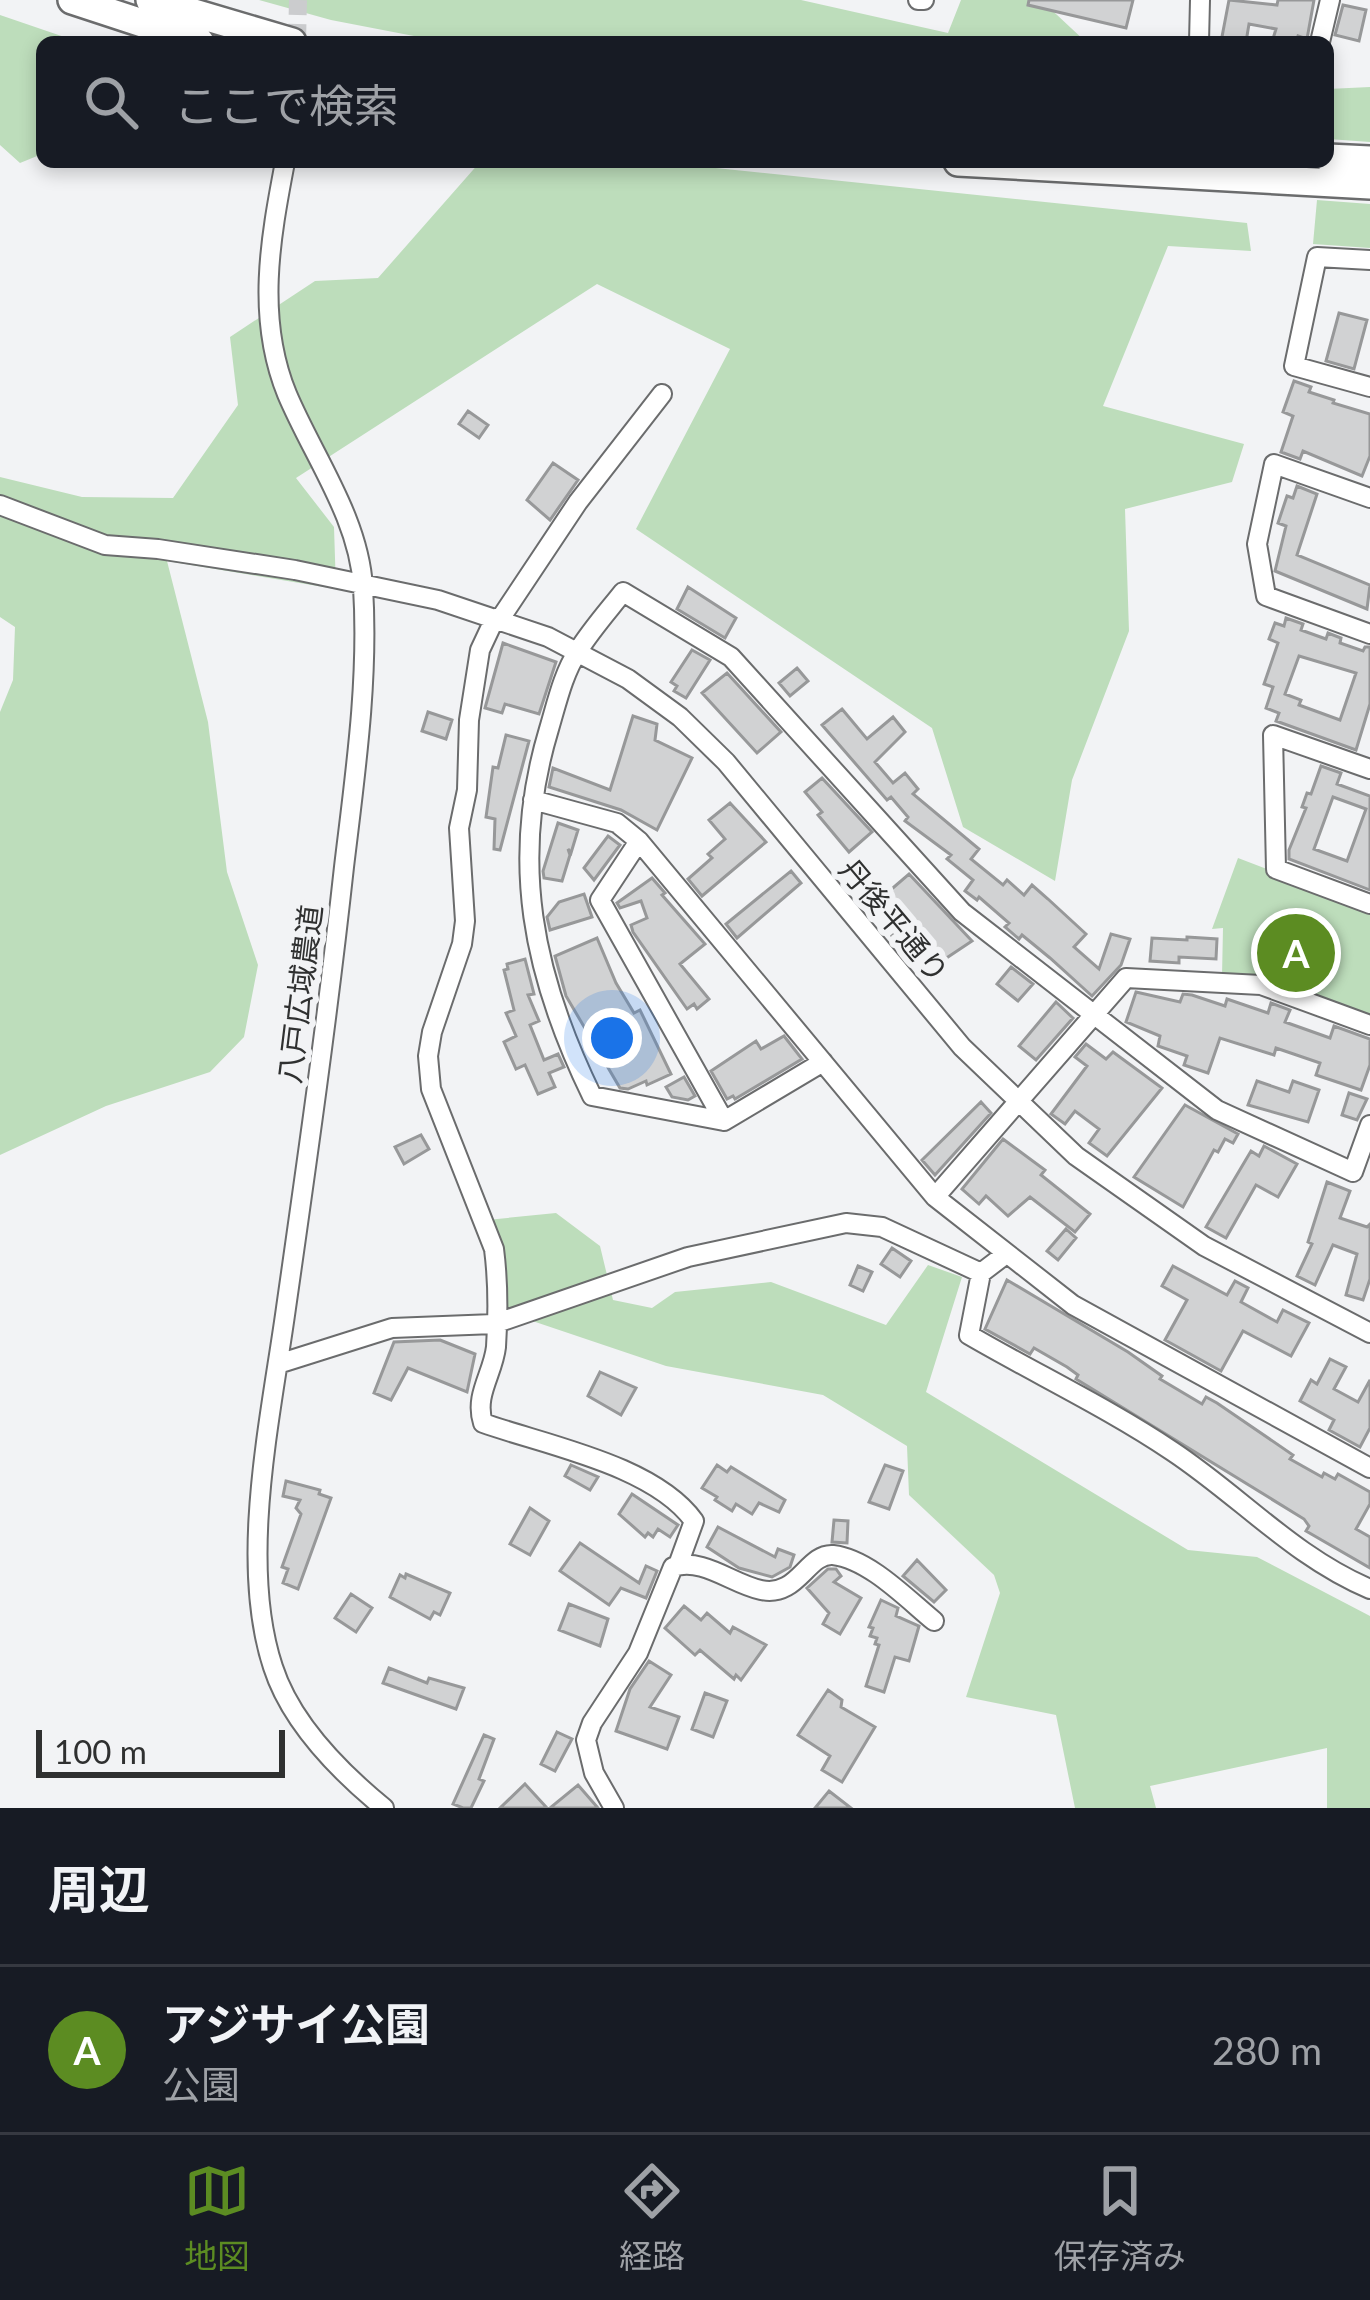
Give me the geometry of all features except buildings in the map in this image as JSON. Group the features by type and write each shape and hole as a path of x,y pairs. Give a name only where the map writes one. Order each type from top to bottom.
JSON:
{"highway":[{"path":"72,0 182,36"},
{"path":"150,0 272,36"},
{"path":"1334,158 1370,160"},
{"path":"1070,168 1370,184"}],"street":[{"path":"1198,36 1200,0"},
{"path":"1321,36 1330,0"},
{"name":"八戸広域農道","path":"284,168 272,228 267,301 272,346 286,392 352,533 363,582 364,650 359,740 325,1040 278,1364 256,1574 274,1670 295,1711 327,1753 384,1808"},
{"path":"1370,260 1317,256 1294,366 1370,387"},
{"path":"662,394 578,502 480,650 459,827 465,920 462,944 428,1056 431,1089 494,1249 496,1349 481,1394 483,1423 549,1442 617,1470 678,1504 694,1521 678,1565"},
{"path":"1370,498 1274,464 1257,544 1266,596 1370,634"},
{"name":"丹後平通り","path":"0,505 105,545 181,552 363,582 497,618 578,651 628,679 726,762 962,1047 1076,1156 1204,1246 1370,1333"},
{"path":"823,1063 724,1121 592,1096 564,1039 538,956 529,871 533,800 539,760 566,673 623,592 731,657 962,912 1216,1110 1353,1172 1370,1125"},
{"path":"1370,769 1273,734 1276,869 1370,904"},
{"path":"533,800 616,823 640,841 935,1197 1006,1254 1072,1305 1369,1464"},
{"path":"640,841 600,900 724,1121"},
{"path":"935,1197 1126,978 1262,985 1370,1024"},
{"path":"278,1364 392,1328 494,1324 688,1257 846,1223 881,1227 981,1273"},
{"path":"1006,1254 981,1273 969,1335 1173,1451 1284,1540 1336,1574 1370,1589"},
{"path":"614,1808 594,1773 586,1740 638,1653 674,1567 688,1562 763,1591 779,1591 796,1582 821,1557 834,1555 881,1580 934,1621"}],"green space":[{"path":"259,0 801,0 948,33 961,0 1041,0 1080,36 414,36"},
{"path":"0,15 61,36 36,36 36,156 20,163 0,145"},
{"path":"1370,87 1370,142 1334,139 1334,89"},
{"path":"475,168 716,168 1247,223 1251,251 1168,246 1103,406 1244,444 1232,482 1125,509 1129,631 1072,780 1055,881 963,827 932,728 636,529 730,349 597,284 296,478 334,527 336,589 167,561 208,722 227,872 258,965 244,1037 210,1072 106,1106 0,1155 0,712 13,680 15,627 0,617 0,477 82,497 173,498 238,405 230,337 315,281 378,278"},
{"path":"1317,200 1370,204 1370,248 1313,244"},
{"path":"1238,858 1370,908 1370,1017 1222,976 1223,928 1212,929"},
{"path":"556,1213 600,1246 613,1300 652,1308 675,1292 771,1282 886,1325 928,1265 962,1277 926,1392 1188,1550 1257,1557 1370,1616 1370,1808 1327,1808 1327,1748 1150,1786 1156,1808 1075,1808 1056,1715 966,1697 1000,1593 994,1575 909,1495 907,1446 823,1395 666,1366 488,1306 487,1220"}],"tunnel":[{"path":"297,36 298,0"}],"place":[{"name":"アジサイ公園","path":"1296,953"}]}
